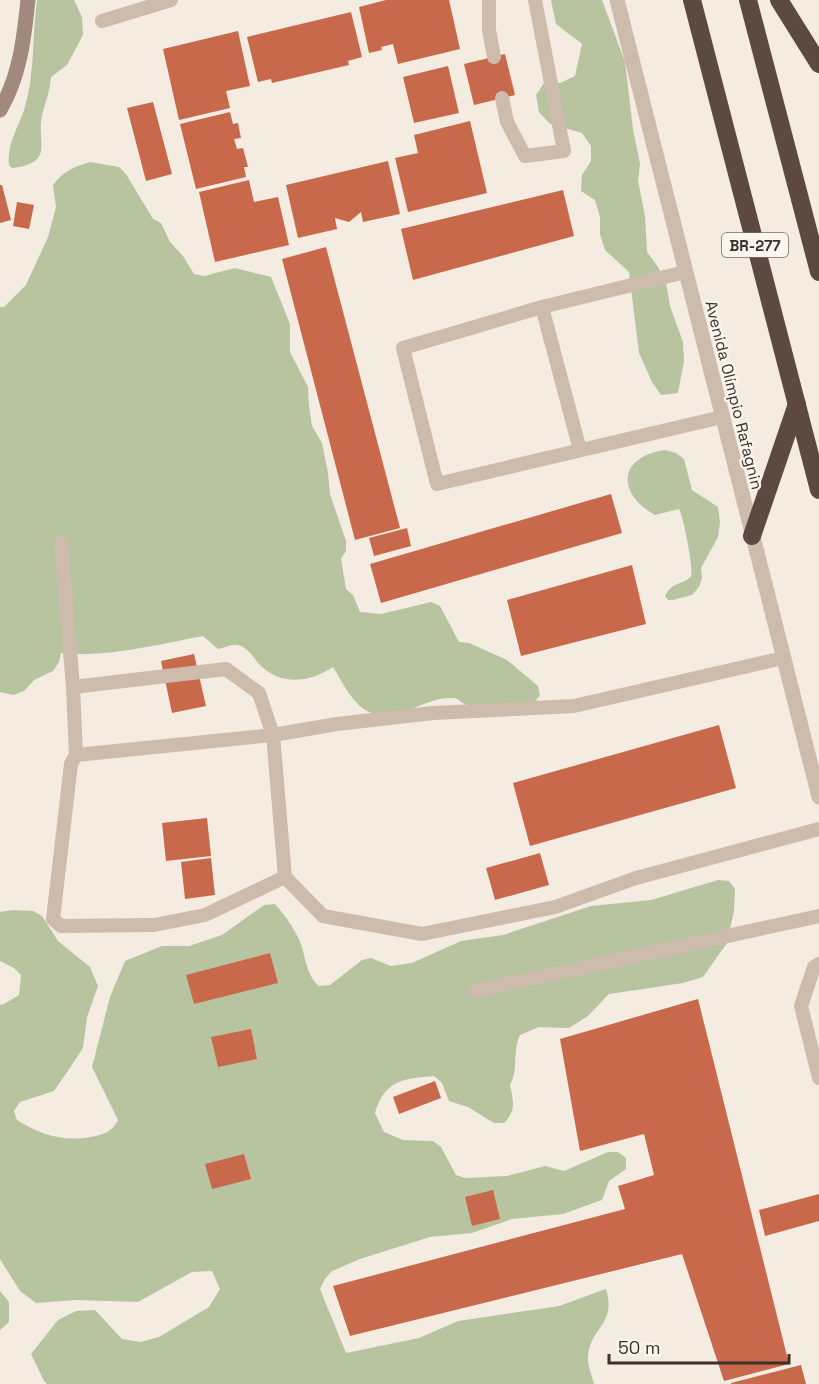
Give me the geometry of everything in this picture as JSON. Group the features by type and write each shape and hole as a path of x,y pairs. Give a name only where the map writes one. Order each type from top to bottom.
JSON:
{"highway":[{"name":"BR-277","path":"692,0 819,490"},
{"name":"BR-277","path":"748,0 819,272"},
{"path":"779,0 819,64"},
{"path":"752,536 797,404"}],"main road":[{"path":"3,101 22,55 28,0"}],"street":[{"name":"Avenida Olímpio Rafagnin","path":"617,0 819,797"}],"lane":[{"path":"102,21 171,0"},
{"path":"489,0 489,30 494,57"},
{"path":"502,98 507,122 525,156 564,151 535,0"},
{"path":"685,272 542,307 403,348 437,483 722,417"},
{"path":"542,307 580,450"},
{"path":"61,543 73,687 76,755 71,764 53,919 61,926 154,925 205,915 285,877"},
{"path":"76,755 273,735 337,724 433,713 574,706 783,658"},
{"path":"73,687 226,669 259,693 273,735 285,877 323,916 422,934 555,907 636,878 819,829"},
{"path":"475,991 819,916"},
{"path":"819,964 814,967 801,1006 819,1078"}],"green space":[{"path":"37,0 74,0 82,17 83,35 67,65 51,77 42,115 39,156 26,165 12,168 9,165 10,149 25,107 30,81"},
{"path":"551,0 602,0 625,62 633,129 640,164 638,181 645,216 647,252 666,283 670,306 683,342 684,361 678,393 661,395 652,382 639,353 629,272 605,250 595,200 581,191 582,175 591,161 591,146 582,133 550,124 539,112 536,95 544,83 560,83 575,76 582,44 556,24"},
{"path":"90,162 119,167 126,174 153,219 161,223 170,242 183,256 194,274 204,276 235,268 271,277 290,324 290,352 308,387 312,426 322,443 330,494 346,541 346,551 341,559 346,589 353,595 360,612 381,614 431,602 440,606 459,642 469,643 507,660 538,686 540,695 535,701 528,704 490,707 465,704 455,698 442,699 399,713 378,715 367,711 357,703 333,667 305,679 285,679 267,671 244,647 235,645 218,649 203,636 114,652 61,653 59,662 53,671 34,680 24,691 14,695 0,692 0,307 4,307 26,285 48,237 56,207 53,185 69,170"},
{"path":"665,450 676,453 684,459 692,490 718,507 720,522 718,537 701,568 702,578 699,587 692,595 673,600 668,600 665,596 668,591 689,579 692,571 681,513 679,509 655,515 634,497 629,487 628,477 631,468 638,460 649,454"},
{"path":"718,880 729,881 735,889 734,911 727,943 703,977 683,983 609,994 588,1016 569,1028 539,1027 520,1035 510,1085 512,1109 504,1123 494,1123 468,1107 449,1101 442,1083 434,1076 405,1080 390,1087 384,1093 375,1113 384,1132 403,1140 433,1141 441,1147 456,1175 465,1178 507,1176 545,1166 564,1171 608,1152 618,1152 626,1158 626,1169 609,1181 602,1200 563,1214 512,1219 472,1233 430,1237 360,1259 332,1271 320,1289 346,1353 419,1338 458,1321 559,1306 606,1289 608,1310 606,1318 593,1339 588,1356 594,1384 47,1384 44,1381 31,1354 58,1320 76,1311 95,1310 122,1339 140,1342 159,1337 209,1307 220,1289 212,1271 192,1272 138,1302 76,1300 36,1303 20,1291 0,1259 0,1004 19,995 21,975 14,968 0,961 0,912 33,911 42,916 58,941 90,967 98,986 87,1017 83,1048 72,1065 54,1091 20,1102 14,1111 17,1120 34,1130 71,1139 96,1136 107,1132 118,1120 92,1067 110,997 125,961 162,946 189,946 222,935 264,905 275,904 288,921 299,939 308,970 319,986 330,985 362,960 371,958 391,966 412,963 461,941 503,935 591,906 651,900"},
{"path":"0,1291 9,1302 9,1322 0,1330"}],"building":[{"path":"386,0 449,0 460,49 398,64 393,44 369,53 359,7"},
{"path":"351,12 362,57 348,61 349,65 272,83 271,79 258,82 247,37"},
{"path":"238,31 250,86 226,91 230,108 179,120 163,49"},
{"path":"505,54 515,95 474,105 464,64"},
{"path":"448,66 459,113 414,123 403,77"},
{"path":"153,102 172,174 146,181 127,108"},
{"path":"230,112 233,124 238,123 241,138 234,139 237,149 243,148 248,167 244,167 246,177 196,189 180,124"},
{"path":"470,121 487,193 408,212 395,158 418,153 414,135"},
{"path":"388,161 400,214 363,222 361,212 349,222 335,218 337,229 298,238 286,185"},
{"path":"249,180 254,202 278,197 289,245 215,262 199,192"},
{"path":"0,185 2,185 11,220 0,223"},
{"path":"563,190 574,236 413,280 401,229"},
{"path":"17,202 34,205 29,229 13,226"},
{"path":"326,247 400,528 355,540 282,259"},
{"path":"611,494 622,533 381,603 370,564"},
{"path":"407,528 411,546 374,556 369,538"},
{"path":"632,565 646,624 521,656 507,600"},
{"path":"194,654 206,706 172,713 161,661"},
{"path":"719,725 736,788 530,846 513,783"},
{"path":"207,818 211,856 166,861 162,823"},
{"path":"540,853 549,885 495,900 486,868"},
{"path":"211,858 215,895 185,899 181,862"},
{"path":"270,953 278,983 194,1004 186,975"},
{"path":"698,999 789,1364 724,1381 682,1254 350,1336 333,1286 625,1209 618,1186 654,1175 644,1134 580,1151 560,1039"},
{"path":"251,1029 257,1059 218,1067 211,1037"},
{"path":"435,1081 441,1098 399,1114 393,1097"},
{"path":"244,1154 251,1179 212,1189 205,1164"},
{"path":"493,1190 500,1219 472,1226 465,1197"},
{"path":"819,1194 819,1221 765,1236 759,1210"},
{"path":"801,1365 806,1384 731,1384 731,1383"}]}
